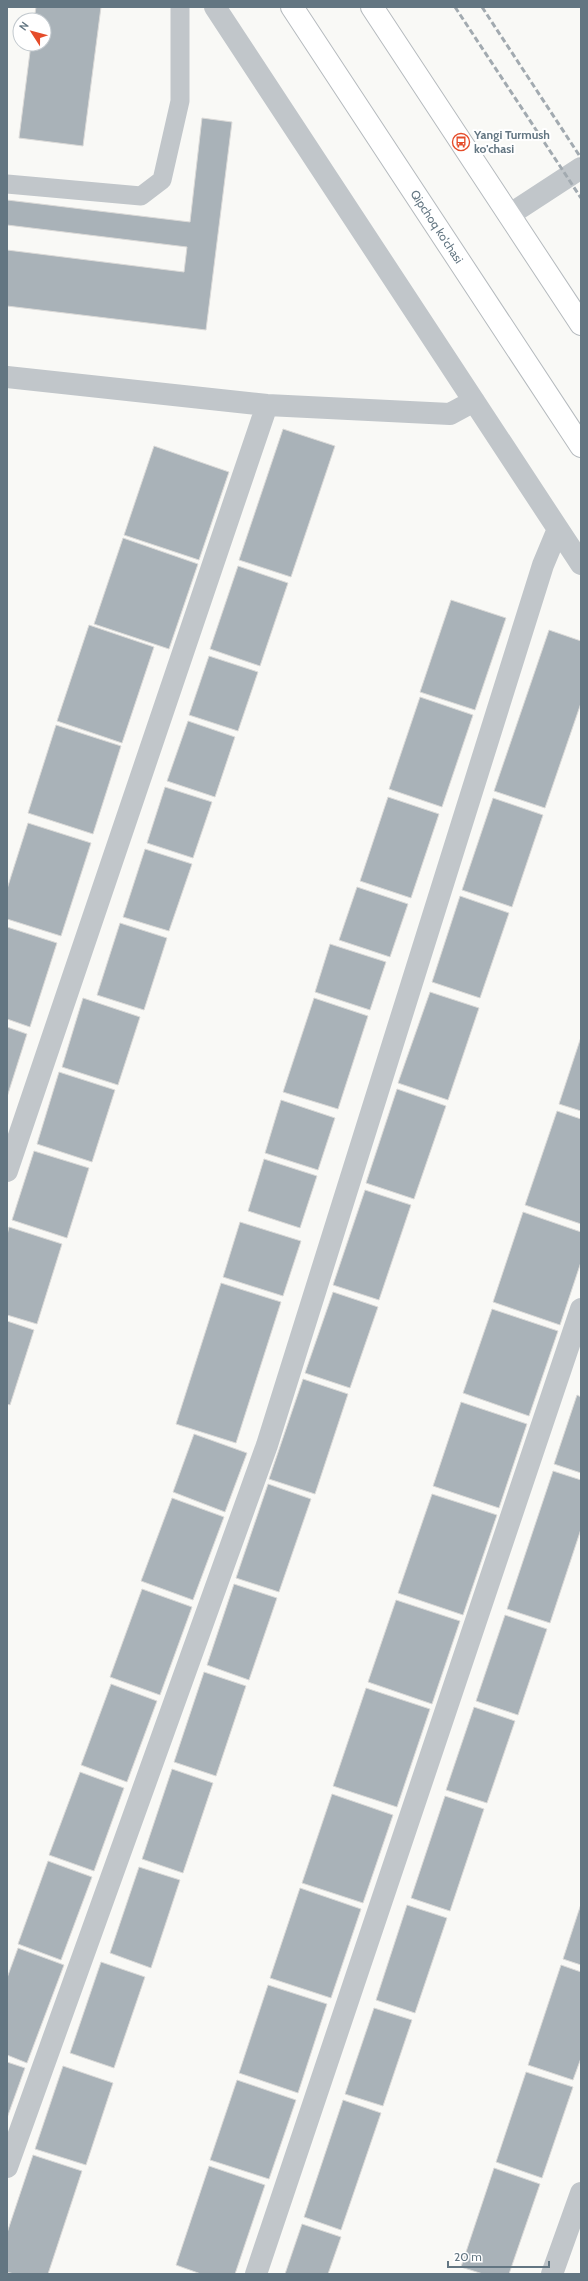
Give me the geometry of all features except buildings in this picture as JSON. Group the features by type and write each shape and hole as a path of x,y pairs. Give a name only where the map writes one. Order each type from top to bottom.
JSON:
{"main road":[{"name":"Qipchoq ko'chasi","path":"292,7 581,446"},
{"path":"372,7 581,324"}],"street":[{"path":"215,7 581,564"},
{"path":"509,215 581,168"},
{"path":"7,377 267,405 450,414 474,401"},
{"path":"7,1171 267,405"},
{"path":"7,2167 267,1445 543,565 558,529"},
{"path":"256,2274 581,1309"},
{"path":"552,2274 581,2193"}],"lane":[{"path":"7,184 141,196 162,180 180,101 180,7"}],"railway":[{"path":"455,7 581,198"},
{"path":"482,7 581,158"}],"place":[{"name":"Yangi Turmush ko'chasi","path":"461,142"}]}
